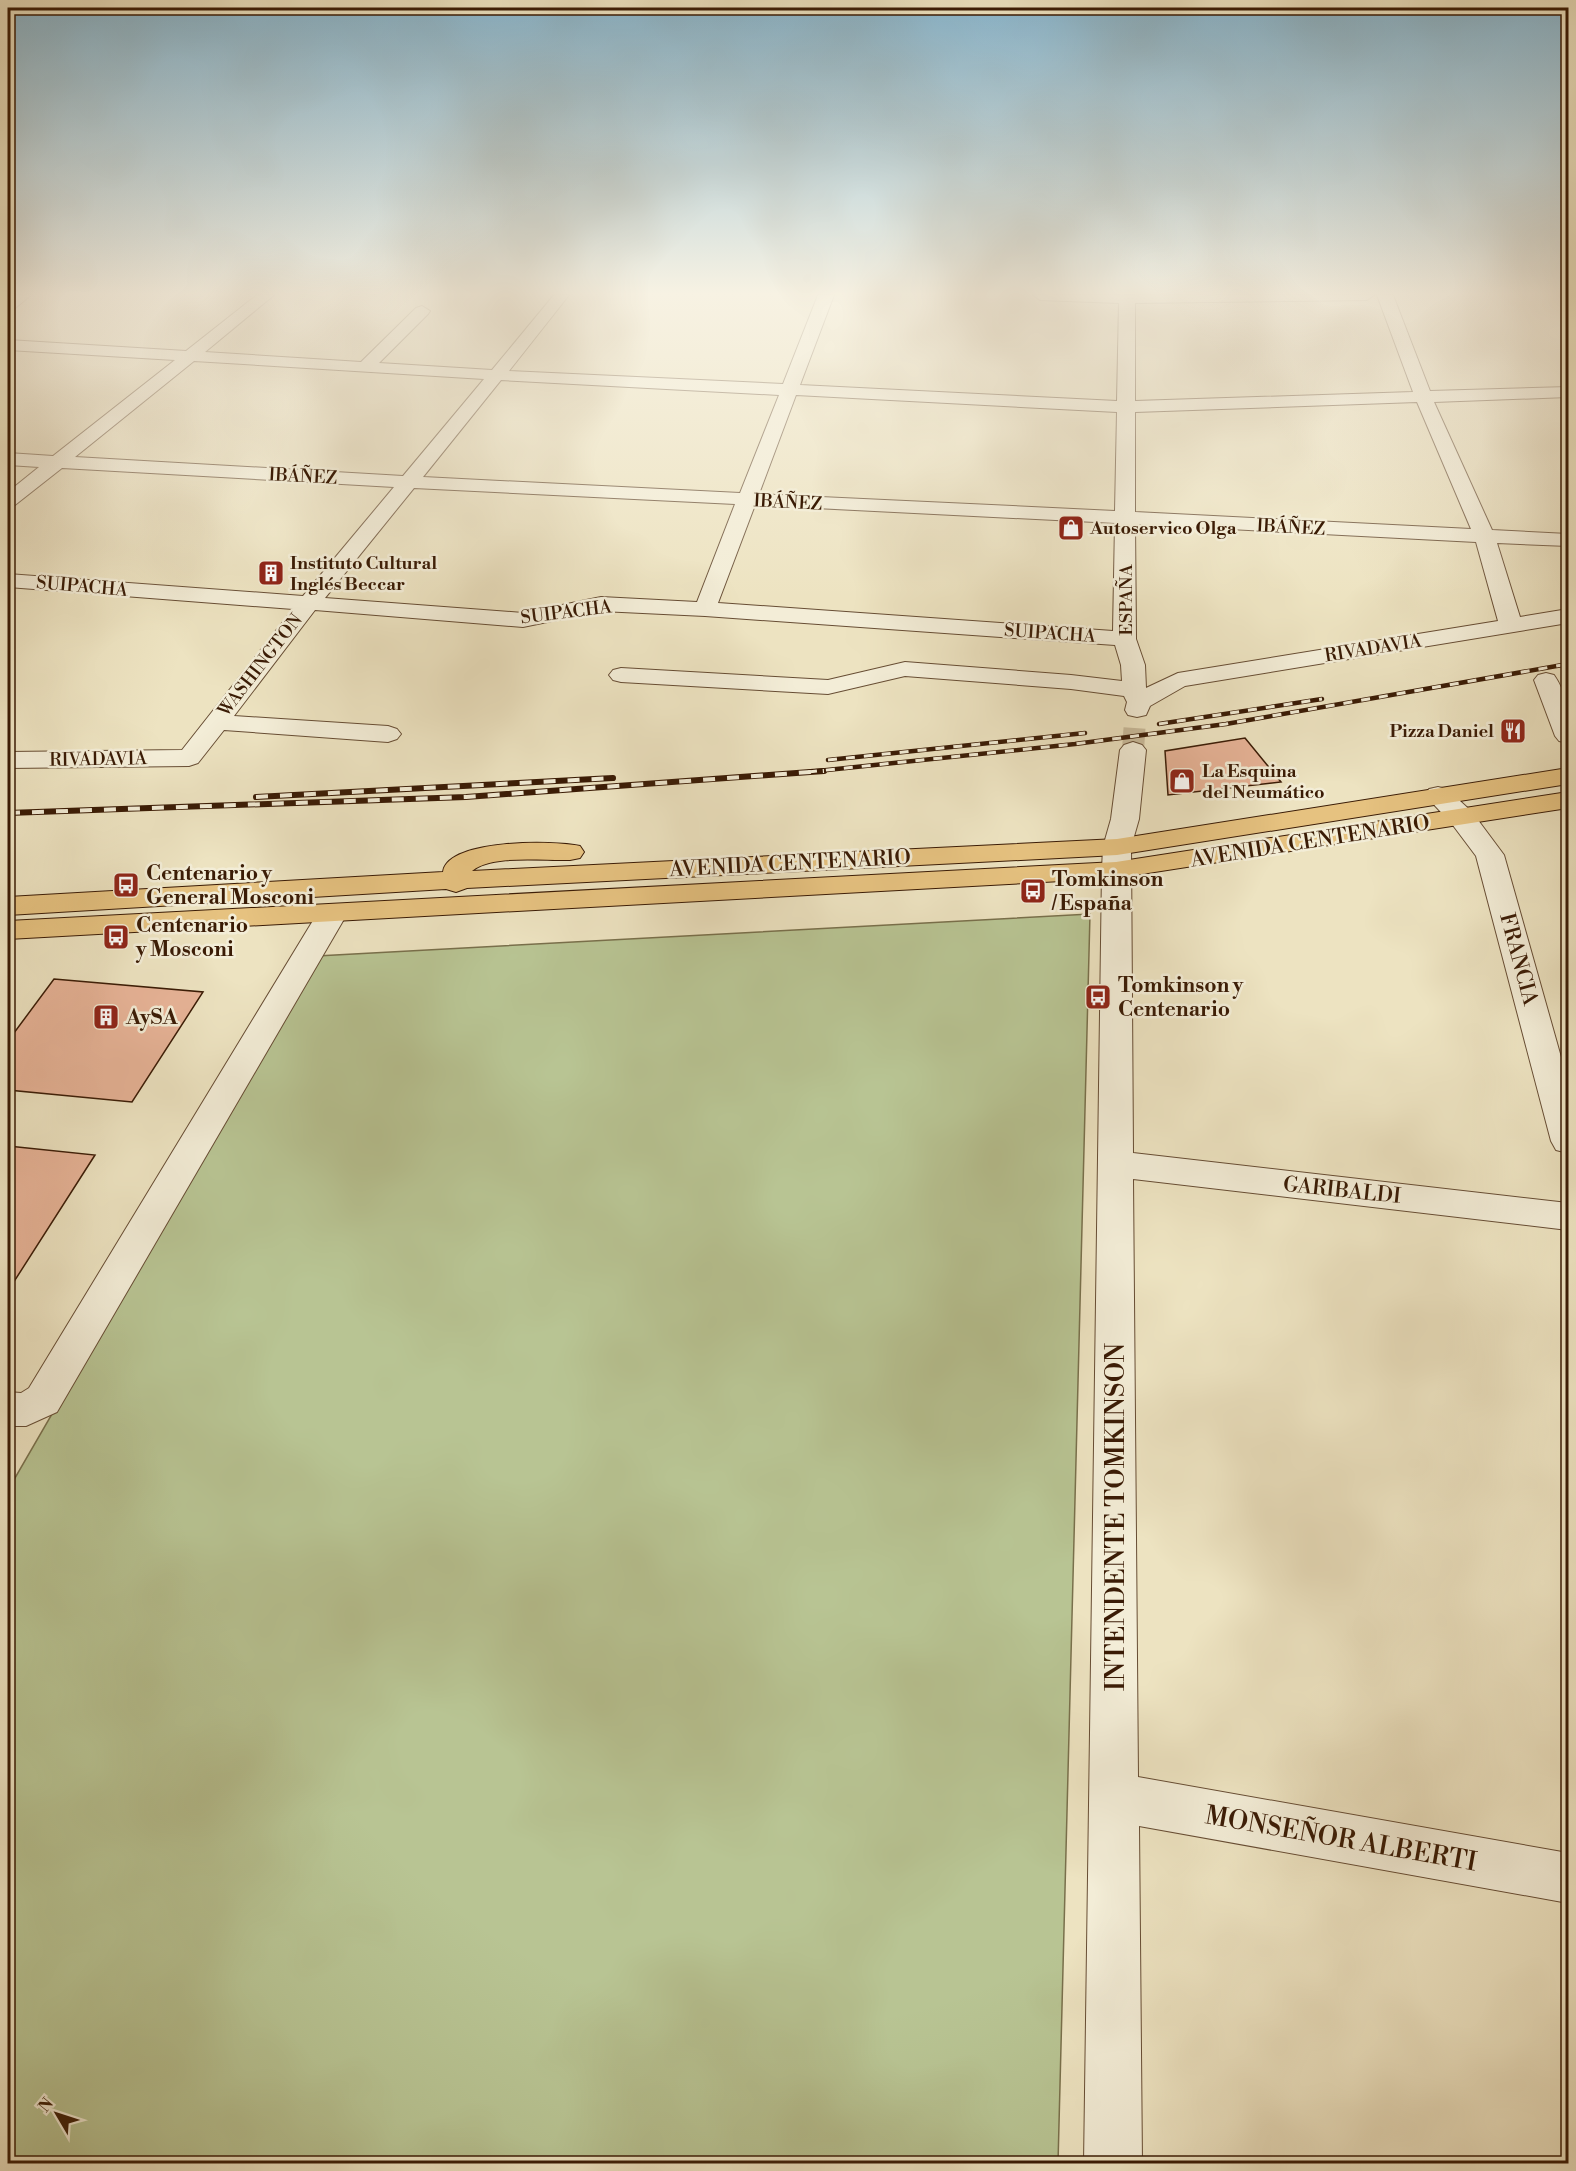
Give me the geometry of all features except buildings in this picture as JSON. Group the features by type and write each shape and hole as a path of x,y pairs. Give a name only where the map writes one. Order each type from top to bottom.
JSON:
{"main road":[{"name":"AVENIDA CENTENARIO","path":"8,930 332,914 454,893 647,870 1117,858 1438,795 1569,776"},
{"name":"AVENIDA CENTENARIO","path":"8,906 454,893 1117,858 1462,818 1569,800"}],"street":[{"path":"8,501 139,396"},
{"name":"WASHINGTON","path":"189,758 308,604 478,396"},
{"path":"705,609 788,396"},
{"path":"938,396 1126,407 1415,396"},
{"name":"ESPAÑA","path":"1126,396 1124,639 1133,665 1136,704"},
{"path":"1423,396 1485,537 1511,625"},
{"name":"IBÁÑEZ","path":"8,459 748,500 1569,540"},
{"name":"SUIPACHA","path":"8,580 523,620 601,604 705,609 1124,639"},
{"name":"RIVADAVIA","path":"1133,665 1147,674 1178,680 1569,615"},
{"path":"621,675 828,687 905,669 1071,682 1136,704"},
{"name":"RIVADAVIA","path":"1136,704 1178,680"},
{"path":"1546,680 1569,736"},
{"path":"216,722 388,734"},
{"path":"1117,858 1125,819 1133,750"},
{"name":"RIVADAVIA","path":"8,760 189,758"},
{"name":"FRANCIA","path":"1438,795 1462,818 1490,855 1569,1141"},
{"name":"INTENDENTE TOMKINSON","path":"1113,2163 1117,858"},
{"path":"8,1410 29,1409 43,1400 332,914"},
{"name":"GARIBALDI","path":"1116,1164 1569,1216"},
{"name":"MONSEÑOR ALBERTI","path":"1114,1797 1569,1878"}],"green space":[{"path":"1090,914 1058,2163 8,2164 8,1490 317,956"}],"tunnel":[{"path":"1133,750 1135,721"}],"railway":[{"path":"808,772 1075,744 1226,724 1568,664"},
{"path":"1159,724 1322,699"},
{"path":"828,760 1085,733"},
{"path":"8,813 466,797 824,771"},
{"path":"256,797 613,778"}],"place":[{"name":"Autoservico Olga","path":"1071,528"},
{"name":"Instituto Cultural Inglés Beccar","path":"271,573"},
{"name":"Pizza Daniel","path":"1513,731"},
{"name":"La Esquina del Neumático","path":"1182,781"},
{"name":"Centenario y General Mosconi","path":"126,885"},
{"name":"Tomkinson / España","path":"1033,891"},
{"name":"Centenario y Mosconi","path":"116,937"},
{"name":"Tomkinson y Centenario","path":"1098,997"},
{"name":"AySA","path":"106,1017"}]}
